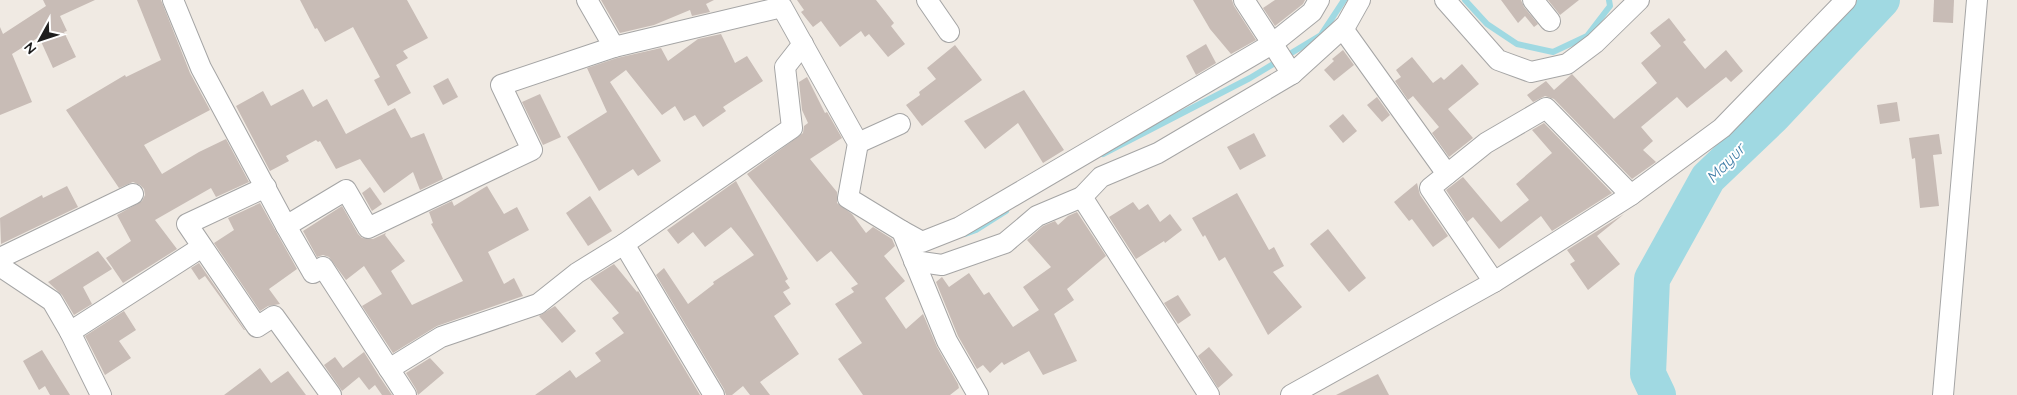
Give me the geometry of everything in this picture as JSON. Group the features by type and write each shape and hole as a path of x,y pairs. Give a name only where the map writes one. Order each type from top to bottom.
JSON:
{"street":[{"path":"173,0 201,68 313,273 322,267 406,395"},
{"path":"587,0 614,47"},
{"path":"927,0 949,32"},
{"path":"1244,0 1292,74"},
{"path":"286,226 346,190 368,228 532,150 501,85 614,47 780,4 858,143 848,198 922,242 960,227 1273,47 1312,12 1318,0"},
{"path":"914,261 942,265 1005,243 1037,216 1082,197 1101,177 1158,153 1292,74 1343,28 1360,0"},
{"path":"1445,0 1498,60 1531,72 1567,64 1595,43 1639,0"},
{"path":"1533,0 1550,21"},
{"path":"1291,395 1494,282 1631,195 1722,128 1846,0"},
{"path":"1943,395 1977,0"},
{"path":"1343,28 1447,174"},
{"path":"389,369 441,337 538,304 576,273 624,244 792,128 785,67 803,44"},
{"path":"1494,282 1430,188 1486,143 1546,108 1631,195"},
{"path":"858,143 900,124"},
{"path":"266,187 186,224 257,327 274,316 325,392"},
{"path":"101,395 70,332 52,301 4,269 0,258 133,194"},
{"path":"1082,197 1209,395"},
{"path":"902,231 947,341 978,395"},
{"path":"624,244 714,395"},
{"path":"70,332 202,247"}],"building":[{"path":"43,0 95,0 60,16 67,31 64,32 76,57 53,68 39,37 12,54 32,102 0,115 0,27 3,34 46,6"},
{"path":"137,0 161,0 190,73 210,110 144,145 162,174 199,152 226,139 249,182 216,197 211,188 155,220 177,249 123,283 106,258 131,241 117,215 142,201 145,195 144,189 133,182 119,188 66,110 125,75 126,77 161,60"},
{"path":"300,0 407,0 428,38 403,51 408,58 396,65 411,93 388,106 374,80 380,77 353,27 325,42 317,28 315,29"},
{"path":"601,0 714,0 706,4 710,12 692,16 690,10 654,25 620,33"},
{"path":"797,0 876,0 894,23 891,26 905,44 888,57 869,34 865,37 861,31 840,47 821,21 813,27 801,12 804,10"},
{"path":"1193,0 1232,0 1256,40 1231,54 1210,29"},
{"path":"1275,0 1305,0 1303,4 1275,26 1263,8"},
{"path":"1501,0 1521,0 1524,7 1538,24 1534,27 1525,16 1518,23"},
{"path":"1548,0 1579,0 1560,15"},
{"path":"1934,0 1954,0 1953,23 1933,22"},
{"path":"1669,18 1686,40 1683,42 1705,69 1726,50 1743,71 1731,82 1726,77 1687,108 1677,97 1641,127 1653,141 1643,150 1656,162 1632,179 1554,99 1545,96 1533,102 1527,95 1546,81 1554,90 1572,74 1614,119 1657,83 1641,63 1661,46 1650,33"},
{"path":"721,34 735,63 747,56 763,81 723,107 726,111 703,127 695,115 684,121 675,106 662,115 626,70 610,82 661,161 638,176 633,169 599,191 567,137 607,112 587,68 617,58 661,48 668,61 698,39"},
{"path":"1206,44 1216,63 1196,75 1186,56"},
{"path":"955,45 982,80 922,126 906,105 920,95 919,92 936,79 927,68"},
{"path":"1343,50 1354,65 1334,81 1324,70 1334,61 1332,59"},
{"path":"1412,57 1433,83 1441,77 1444,80 1462,64 1479,84 1448,109 1473,138 1449,157 1432,133 1439,127 1413,96 1408,100 1395,81 1401,77 1396,70"},
{"path":"807,77 825,113 827,112 842,138 810,159 837,192 837,203 852,214 866,233 873,227 892,239 895,246 884,256 905,281 885,298 906,329 923,314 937,347 958,384 959,388 950,395 863,395 838,359 862,343 835,304 854,292 851,288 858,284 831,251 817,262 747,174 803,133 804,126 808,123 802,110 799,82"},
{"path":"448,78 458,97 443,105 433,86"},
{"path":"303,89 313,107 327,99 346,134 395,108 411,138 424,133 443,179 420,190 413,172 384,193 360,159 336,169 320,141 316,140 286,156 289,161 270,171 236,106 263,91 271,106"},
{"path":"1024,90 1064,150 1043,163 1018,123 985,149 964,121"},
{"path":"540,94 561,137 543,145 522,102"},
{"path":"1377,97 1390,115 1382,122 1367,105"},
{"path":"1897,102 1900,121 1880,124 1877,105"},
{"path":"1343,114 1357,131 1343,143 1329,126"},
{"path":"1544,123 1612,193 1552,231 1541,216 1499,249 1473,217 1467,222 1446,190 1463,177 1501,222 1529,200 1516,184 1552,153 1532,130"},
{"path":"1254,133 1266,156 1240,170 1227,147"},
{"path":"1939,134 1942,154 1933,155 1939,206 1920,208 1915,158 1912,159 1909,138"},
{"path":"736,181 788,279 785,281 790,288 783,292 791,304 774,316 799,354 760,382 770,395 750,395 743,386 732,395 726,395 656,275 664,268 688,304 714,284 713,282 754,255 731,227 705,247 693,232 678,244 667,230"},
{"path":"1417,183 1420,195 1448,236 1433,247 1412,219 1409,221 1394,202"},
{"path":"67,186 78,207 1,244 0,218 42,195 43,198"},
{"path":"487,186 504,214 517,207 529,230 488,252 504,284 514,278 523,296 437,326 393,353 362,306 382,294 364,266 346,280 329,257 323,255 317,257 303,231 342,206 362,238 373,239 386,233 385,235 405,261 391,271 412,305 463,281 431,224 433,223 429,212 452,201 454,206"},
{"path":"370,187 382,204 372,211 362,193"},
{"path":"1237,193 1269,250 1274,247 1284,266 1273,272 1302,307 1268,335 1225,257 1219,261 1205,235 1203,237 1192,218"},
{"path":"590,196 612,231 588,246 566,213"},
{"path":"1133,202 1139,210 1148,204 1160,222 1170,214 1182,230 1165,243 1164,241 1136,259 1109,217"},
{"path":"260,203 297,269 269,289 280,304 268,306 260,311 214,243 234,230 228,218"},
{"path":"1077,212 1106,256 1067,289 1074,300 1054,314 1077,361 1043,375 1029,351 1004,365 1002,362 990,373 983,365 977,369 958,336 936,282 942,277 949,287 969,273 984,295 989,292 1013,327 1039,310 1023,287 1051,267 1027,240 1043,226 1055,221 1058,225 1068,216"},
{"path":"1624,214 1597,236 1620,264 1588,290 1570,264 1575,261 1567,250"},
{"path":"1328,229 1366,278 1349,292 1310,244"},
{"path":"98,251 112,269 83,287 92,304 74,315 62,295 48,282"},
{"path":"199,263 245,330 205,276 199,280 191,268"},
{"path":"614,264 638,291 700,395 535,395 570,370 576,378 601,361 595,353 624,333 612,318 619,313 590,279"},
{"path":"1178,295 1191,315 1178,324 1164,303"},
{"path":"555,306 576,331 562,343 539,316"},
{"path":"124,311 136,330 119,341 131,358 105,375 85,336"},
{"path":"1209,347 1233,375 1218,388 1198,356"},
{"path":"42,350 70,395 50,395 45,386 39,390 23,361"},
{"path":"364,352 392,395 382,395 375,385 369,390 359,377 342,391 324,365 335,357 343,368"},
{"path":"430,358 444,373 418,395 406,373"},
{"path":"260,368 271,383 288,371 306,395 224,395"},
{"path":"1378,374 1389,395 1336,395"}],"waterway":[{"path":"1103,154 1250,78 1321,35 1344,0"},
{"path":"1465,0 1487,24 1517,44 1553,52 1587,36 1610,6 1609,0"},
{"name":"Mayur","path":"1658,395 1648,374 1652,279 1708,178 1773,116 1882,0"},
{"path":"965,234 976,230 1006,211"}]}
